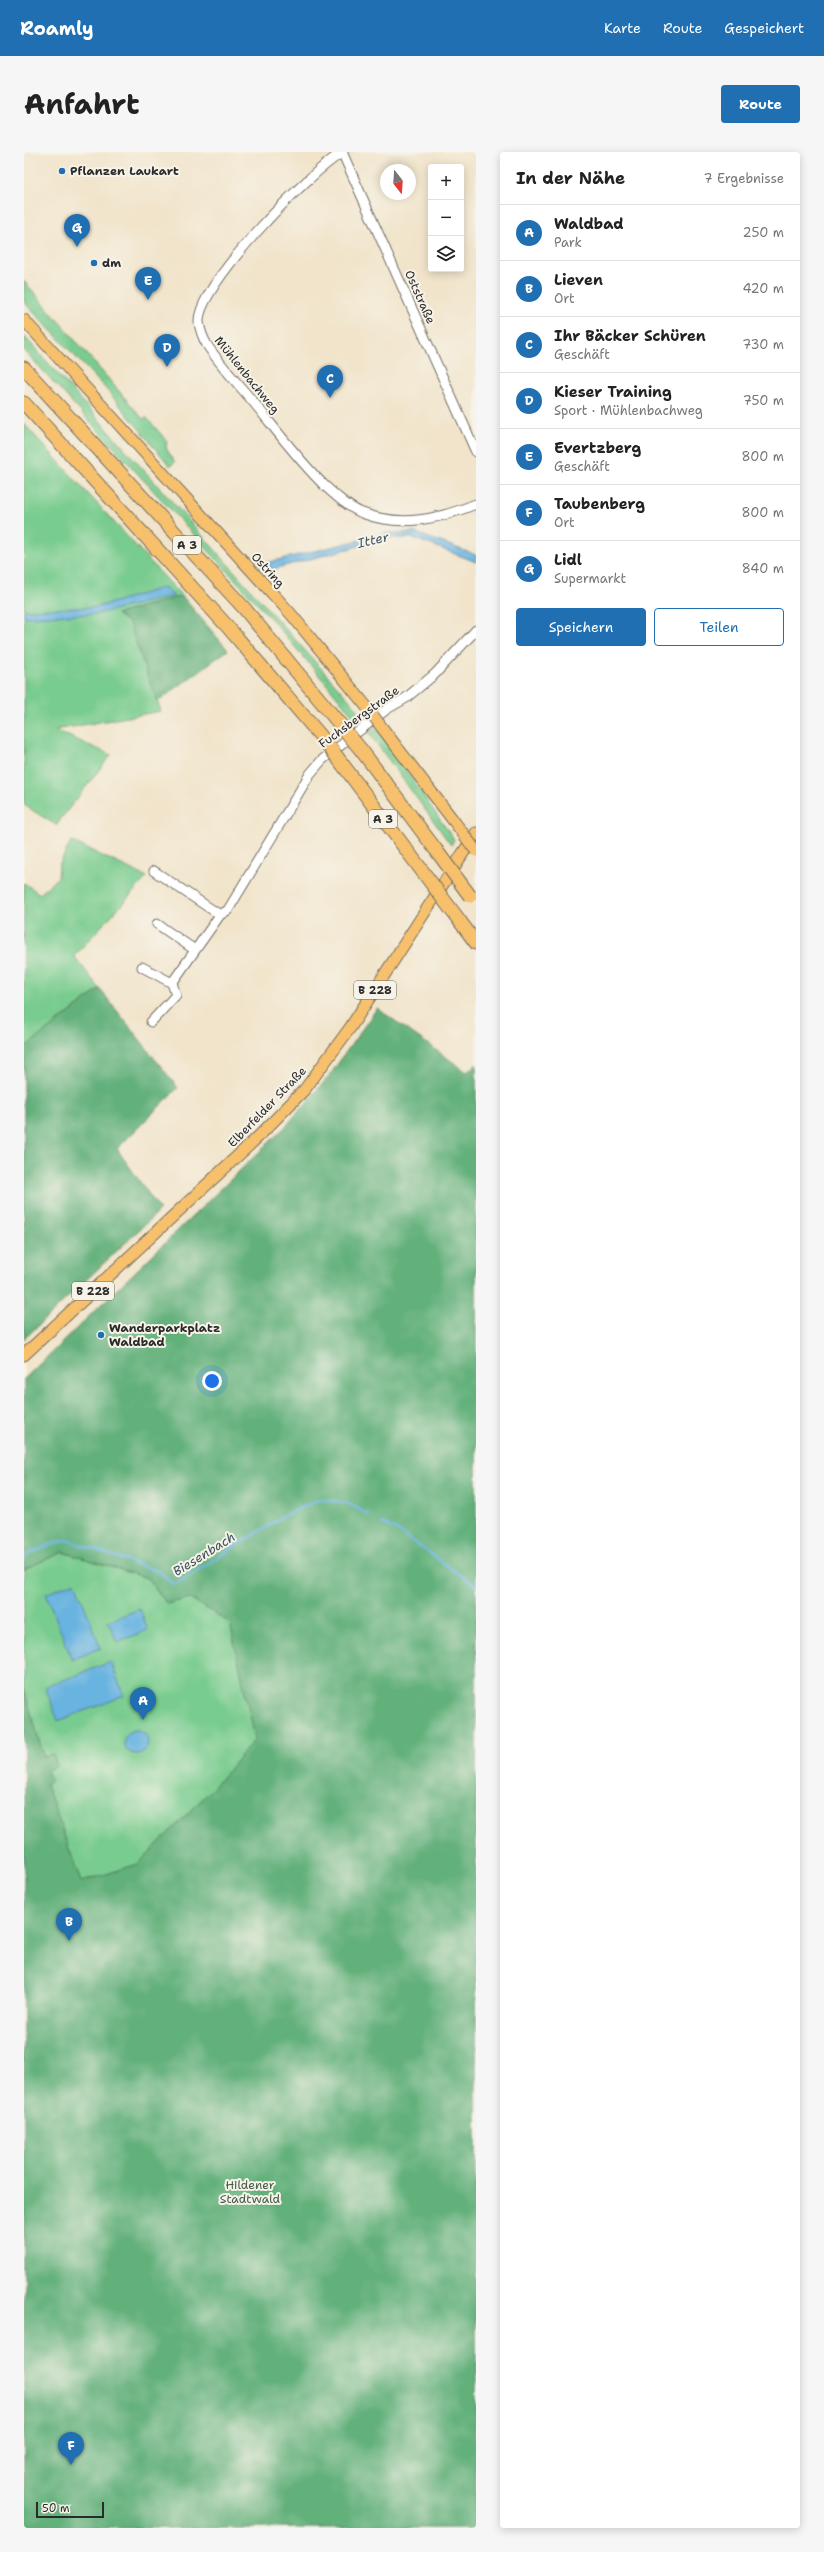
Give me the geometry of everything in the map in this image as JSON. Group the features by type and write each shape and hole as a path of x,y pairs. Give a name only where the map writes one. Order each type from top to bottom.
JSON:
{"highway":[{"name":"A 3","path":"24,368 244,608 362,751 473,900"},
{"name":"A 3","path":"24,403 227,626 343,765 476,943"}],"main road":[{"name":"Ostring","path":"24,320 291,614 366,706 476,851"},
{"name":"Elberfelder Straße","path":"24,1355 259,1136 305,1089 350,1028 476,833"}],"street":[{"name":"Oststraße","path":"342,152 476,452"},
{"name":"Mühlenbachweg","path":"342,152 312,174 282,205 217,282 200,308 200,331 207,345 290,447 325,486 343,502 361,512 385,519 407,521 431,520 476,504"},
{"name":"Fuchsbergstraße","path":"172,983 220,915 228,910 310,774 322,760 435,674 476,630"},
{"path":"154,872 220,915"},
{"path":"157,924 195,950"},
{"path":"142,967 172,983 176,995 151,1022"}],"green space":[{"path":"24,281 143,419 146,417 167,441 166,448 175,462 170,466 106,389 24,302"},
{"path":"24,336 360,712 356,719 274,622 24,350"},
{"path":"24,424 182,596 117,614 129,623 161,711 55,730 111,755 56,825 24,805"},
{"path":"182,596 228,650 157,702 129,623 117,614"},
{"path":"376,727 454,840 451,845 369,733"},
{"path":"71,841 147,877 74,956 100,989 24,1048 24,883 40,894 58,877 59,865"},
{"path":"100,989 178,1088 117,1149 160,1210 24,1339 24,1048"},
{"name":"Hildener Stadtwald","path":"377,1008 467,1072 476,1064 476,2528 24,2528 24,1689 44,1757 53,1754 57,1766 47,1770 51,1781 46,1784 81,1882 138,1864 213,1788 255,1739 230,1623 190,1598 167,1604 147,1578 63,1552 24,1569 24,1379 286,1126 329,1076"},
{"path":"63,1552 147,1578 167,1604 190,1598 230,1623 256,1739 213,1788 138,1864 81,1882 46,1784 47,1770 57,1766 53,1754 44,1757 24,1689 24,1569"}],"water":[{"name":"Itter","path":"414,532 476,555 476,562 413,538 388,538 270,570 265,563 388,533"},
{"path":"165,587 174,596 97,614 24,617 24,610 97,607"},
{"path":"75,1582 101,1648 72,1660 46,1594"},
{"path":"140,1609 148,1630 117,1642 108,1621"},
{"path":"111,1662 124,1696 58,1721 45,1687"},
{"path":"136,1730 145,1733 148,1742 145,1751 136,1754 127,1751 124,1742 127,1733"}],"waterway":[{"name":"Biesenbach","path":"24,1556 52,1544 67,1540 160,1572 174,1585 287,1514 321,1499 347,1503 369,1515"},
{"name":"Biesenbach","path":"382,1523 395,1529 476,1586"}],"place":[{"name":"Pflanzen Laukart","path":"62,171"},
{"name":"Lidl","path":"77,247"},
{"name":"dm","path":"94,263"},
{"name":"Evertzberg","path":"148,300"},
{"name":"Kieser Training","path":"167,367"},
{"name":"Ihr Bäcker Schüren","path":"330,398"},
{"name":"Wanderparkplatz Waldbad","path":"101,1335"},
{"name":"Waldbad","path":"143,1720"},
{"name":"Lieven","path":"69,1941"},
{"name":"Taubenberg","path":"71,2465"}]}
